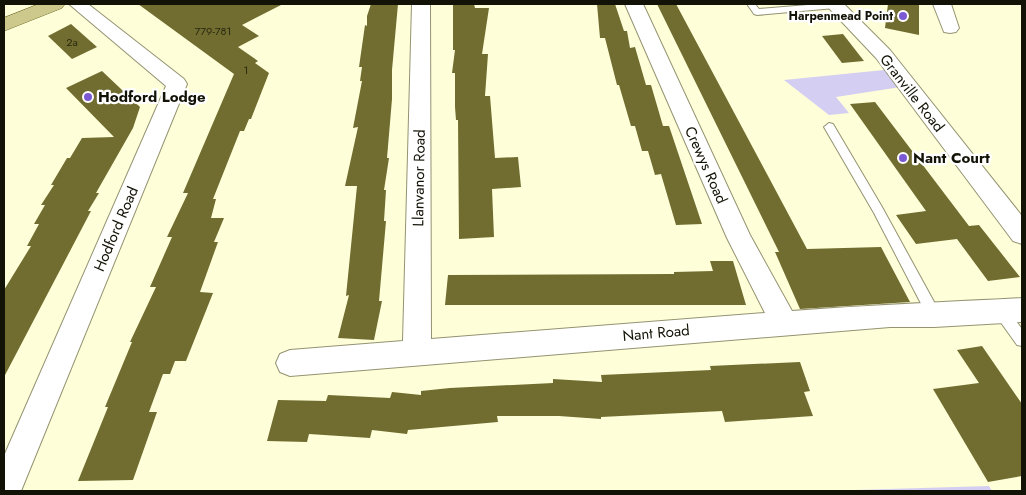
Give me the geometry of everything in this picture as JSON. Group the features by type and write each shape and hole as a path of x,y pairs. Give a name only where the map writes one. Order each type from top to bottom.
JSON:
{"main road":[{"path":"4,25 55,4"}],"street":[{"name":"Hodford Road","path":"5,491 177,84 78,4"},
{"name":"Llanvanor Road","path":"416,353 421,4"},
{"name":"Crewys Road","path":"634,4 739,238 784,323"},
{"name":"Granville Road","path":"834,4 882,54 1022,234"},
{"path":"942,4 950,28"},
{"name":"Nant Road","path":"290,363 890,315 1012,312"}],"lane":[{"path":"751,4 757,12 834,4"},
{"path":"829,127 878,210 934,315"},
{"path":"1012,312 1022,340"}],"shaded area":[{"path":"894,69 907,86 836,97 849,113 829,115 784,80"},
{"path":"989,486 992,491 821,491"}],"building":[{"path":"138,4 283,4 242,25 259,36 238,47 258,61 255,63 269,73 251,119 249,119 244,131 240,131 213,199 216,199 211,218 224,218 214,242 218,242 200,292 213,293 186,361 175,361 170,374 163,374 149,412 157,412 133,480 78,481 108,407 105,407 132,342 130,342 156,287 150,287 172,237 167,237 188,193 183,193 234,74"},
{"path":"371,4 398,4 392,70 392,99 387,158 389,158 384,190 386,190 384,221 386,221 379,301 382,301 374,340 338,338 349,295 346,296 357,186 345,186 358,127 353,128 362,81 360,81 362,67 359,67 365,25 367,26 367,16"},
{"path":"453,4 474,4 475,8 489,8 482,54 488,54 485,96 490,96 495,158 518,157 521,187 492,189 494,237 459,239 458,120 456,120 455,107 455,73 452,73 455,50 453,50"},
{"path":"597,4 615,4 624,31 627,31 630,48 635,47 646,85 651,85 663,126 669,126 702,224 676,225 661,174 655,175 648,151 642,151 635,126 631,126 619,85 617,85 605,38 600,38"},
{"path":"657,4 676,4 807,249 881,247 910,302 800,309 775,252 779,252"},
{"name":"Harpenmead Point","path":"888,4 919,4 919,35 885,28"},
{"path":"71,24 97,47 72,59 48,36"},
{"path":"843,34 864,61 842,63 822,36"},
{"path":"102,71 140,107 133,128 96,193 99,193 88,211 91,211 4,377 4,290 31,246 27,246 39,224 34,224 45,205 41,205 54,185 51,185 67,158 70,158 82,138 114,137 66,88"},
{"name":"Nant Court","path":"875,102 969,226 979,225 1020,277 988,281 957,239 916,244 896,215 926,211 850,104"},
{"path":"710,261 733,261 746,305 445,305 448,275 674,274 674,272 713,271"},
{"path":"982,346 1022,404 1022,476 988,482 933,389 979,383 957,350"},
{"path":"800,362 810,391 804,392 813,416 725,422 722,411 601,417 601,419 559,416 497,416 498,422 408,430 407,434 372,430 370,438 309,434 307,442 267,441 278,400 326,401 328,395 390,398 392,392 421,395 421,391 450,388 553,383 553,379 602,382 601,375 711,370 710,366"}],"place":[{"name":"Harpenmead Point","path":"903,16"},
{"name":"Hodford Lodge","path":"88,97"},
{"name":"Nant Court","path":"903,158"}]}
